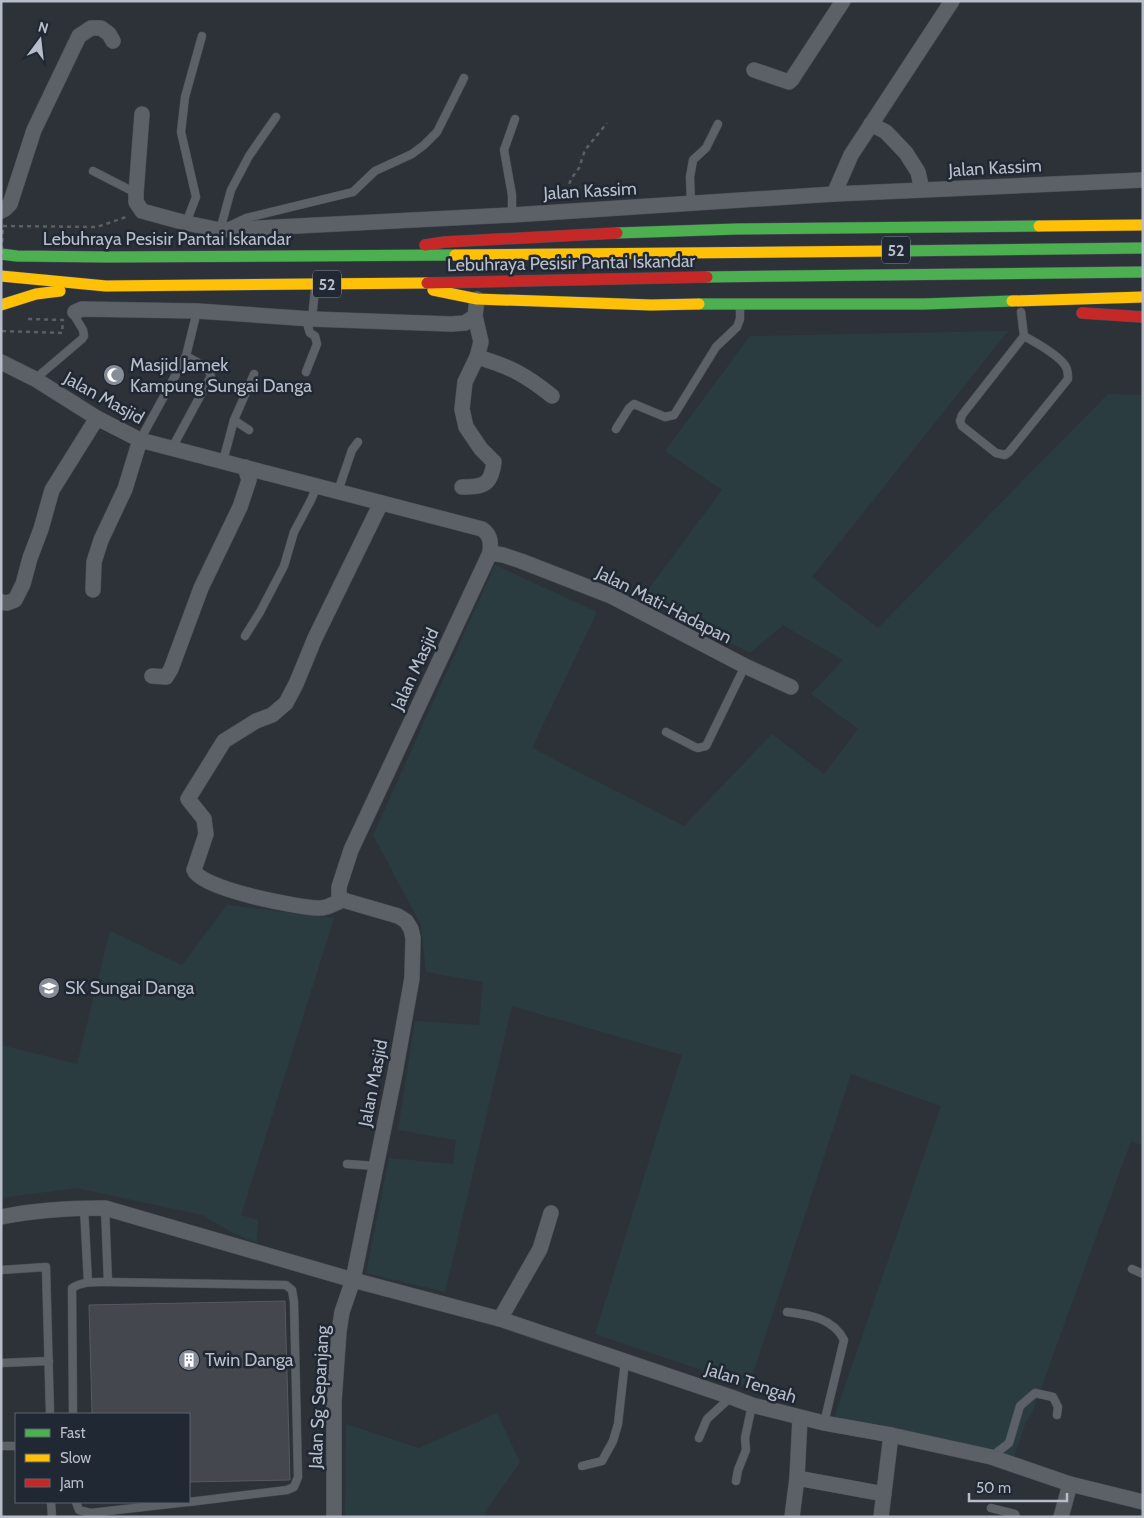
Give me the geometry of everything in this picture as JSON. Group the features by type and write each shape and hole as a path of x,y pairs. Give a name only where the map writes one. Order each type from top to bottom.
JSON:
{"main road":[{"path":"1121,225 1143,241"},
{"path":"355,256 445,242 586,234 737,229 1143,225"},
{"name":"Lebuhraya Pesisir Pantai Iskandar","path":"1,254 18,256 107,257 355,256 1143,248"},
{"name":"Lebuhraya Pesisir Pantai Iskandar","path":"1,276 106,286 401,284 652,278 1143,272"},
{"path":"401,284 477,299 651,305 924,304 1143,297"},
{"path":"1,305 36,294 106,286"},
{"path":"1130,297 1143,288"},
{"path":"924,304 1026,312"},
{"path":"1070,313 1143,317"}],"street":[{"path":"754,70 789,82 843,1"},
{"path":"834,194 851,155 952,1"},
{"path":"1,210 5,210 10,204 34,130 80,36 91,28 101,28 113,41"},
{"path":"142,114 136,193 136,202 142,211"},
{"path":"871,124 886,132 906,153 918,172 922,190"},
{"name":"Jalan Kassim","path":"142,211 220,230 512,215 834,194 1143,180"},
{"path":"736,201 737,229"},
{"path":"220,230 222,256"},
{"path":"462,487 476,487 488,482 494,462 466,427 462,409 465,382 477,357 481,342 475,316 477,299"},
{"path":"75,312 82,309 197,311 312,319 450,324 465,323 475,316"},
{"path":"477,357 518,371 552,396"},
{"name":"Jalan Masjid","path":"1,362 140,440 482,529 488,533 490,538 490,553 352,850 339,887 338,894 343,900 398,916 411,929 413,938 412,978 395,1073 353,1280"},
{"path":"1,602 7,603 15,600 23,584 52,490 98,418"},
{"path":"93,590 94,562 101,540 125,489 140,440"},
{"path":"152,676 166,677 170,669 201,588 240,506 249,480 246,467"},
{"path":"343,900 320,909 273,901 218,886 204,880 194,870 206,834 204,820 188,799 224,741 256,721 272,715 286,703 315,638 381,502"},
{"name":"Jalan Mati-Hadapan","path":"490,553 521,561 611,596 744,666 790,687"},
{"name":"Jalan Tengah","path":"1,1217 24,1213 105,1208 353,1280 500,1319 731,1396 752,1405 800,1418 891,1435 991,1457 1070,1484 1143,1502"},
{"path":"500,1319 540,1249 551,1213"},
{"name":"Jalan Sg Sepanjang","path":"334,1517 334,1402 339,1331 342,1312 353,1280"},
{"path":"792,1517 797,1478 800,1418"},
{"path":"881,1517 891,1435"},
{"path":"797,1478 884,1494"},
{"path":"1060,1517 1070,1484"}],"lane":[{"path":"186,223 196,197 181,132 185,97 202,36"},
{"path":"220,230 246,218 352,192 376,171 412,154 424,146 436,132 464,78"},
{"path":"220,230 231,190 249,156 276,117"},
{"path":"512,215 512,195 504,150 515,119"},
{"path":"691,204 690,177 693,160 706,148 718,124"},
{"path":"93,171 136,193"},
{"path":"306,372 317,344 315,336 309,330 312,319 315,284"},
{"path":"616,429 629,408 634,404 665,417 674,415 677,412 716,347 737,327 740,319 740,304"},
{"path":"140,440 186,356 197,311"},
{"path":"35,380 82,339 84,333 74,314 75,312"},
{"path":"1024,336 1063,362 1068,369 1068,379 1009,452 1004,455 996,453 962,426 960,421 1024,336 1026,312"},
{"path":"172,448 210,376 208,368 186,356"},
{"path":"223,461 234,420 254,374"},
{"path":"234,420 249,430"},
{"path":"338,492 352,450 358,442"},
{"path":"245,636 284,566 294,532 312,500 317,486"},
{"path":"666,732 695,747 706,746 744,666"},
{"path":"347,1164 376,1166"},
{"path":"84,1208 88,1282"},
{"path":"105,1208 108,1282"},
{"path":"1,1270 46,1267 50,1413"},
{"path":"1132,1269 1143,1274"},
{"path":"73,1413 72,1288 78,1284 108,1282 286,1285 292,1290 294,1302 298,1477 294,1487 286,1490 190,1502"},
{"path":"788,1312 813,1316 830,1323 840,1332 844,1340 824,1423"},
{"path":"1,1363 49,1360"},
{"path":"582,1466 602,1461 613,1441 618,1424 625,1361"},
{"path":"991,1457 1009,1443 1020,1406 1034,1393 1053,1397 1058,1407 1057,1415"},
{"path":"699,1438 707,1419 731,1396"},
{"path":"736,1481 746,1450 745,1438 752,1405"},
{"path":"1,1446 15,1446"},
{"path":"51,1503 52,1517"},
{"path":"76,1503 78,1510 91,1513 179,1503"},
{"path":"991,1508 1015,1514 1016,1517"}],"path":[{"path":"572,210 566,194 571,179 579,168 585,150 607,123"},
{"path":"1,266 3,226 97,227 142,211"},
{"path":"2,331 62,333 63,320 28,319"}],"shaded area":[{"path":"1008,331 812,577 878,628 1108,394 1143,395 1143,1146 1131,1141 1032,1413 1026,1422 1014,1457 834,1418 941,1106 851,1074 749,1386 595,1334 682,1055 512,1006 445,1292 366,1273 389,1158 453,1164 456,1140 398,1130 415,1021 479,1025 483,982 426,972 421,925 373,835 495,565 597,612 532,748 684,826 772,734 824,774 858,729 811,694 843,660 783,625 750,653 642,598 722,490 665,451 750,336"},
{"path":"227,905 334,918 241,1215 258,1220 257,1242 233,1233 202,1215 77,1188 1,1198 1,1045 77,1064 110,931 182,965"},
{"path":"497,1413 520,1462 485,1512 484,1517 345,1517 346,1424 419,1448"}],"building":[{"name":"Twin Danga","path":"285,1301 290,1480 190,1482 190,1413 92,1413 89,1305"}],"traffic: fast":[{"path":"617,233 737,229 1039,226"},
{"path":"893,251 1143,248"},
{"path":"1,254 17,256 107,257 455,255"},
{"path":"707,277 1143,272"},
{"path":"699,304 924,304 1012,301"}],"traffic: slow":[{"path":"1039,226 1143,225"},
{"path":"455,255 893,251"},
{"path":"1,276 106,286 427,283"},
{"path":"433,290 477,299 651,305 699,304"},
{"path":"1,305 36,294 60,291"},
{"path":"1012,301 1143,297"}],"traffic: jam":[{"path":"425,245 445,242 617,233"},
{"path":"427,283 707,277"},
{"path":"1082,313 1143,317"}],"place":[{"name":"Masjid Jamek Kampung Sungai Danga","path":"114,375"},
{"name":"SK Sungai Danga","path":"49,988"},
{"name":"Twin Danga","path":"189,1360"}]}
